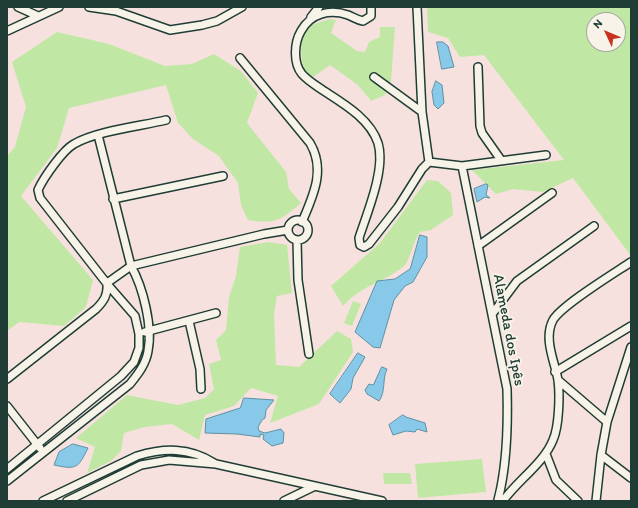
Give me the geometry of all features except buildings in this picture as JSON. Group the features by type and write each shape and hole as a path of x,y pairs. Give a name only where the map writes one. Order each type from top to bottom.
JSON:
{"street":[{"path":"18,7 38,16"},
{"path":"7,31 59,7"},
{"path":"89,7 115,9 170,30 202,26 217,21 242,7"},
{"path":"319,7 306,23 298,37 295,57 299,70 307,79 352,110 363,120 378,143 379,166 375,187 359,238 360,245 362,247 369,244 398,207 422,168 429,162 462,166 546,155"},
{"path":"341,7 348,15"},
{"path":"306,23 317,15 329,12 348,15 358,20 366,20 371,16 371,7"},
{"path":"417,7 422,112 429,162"},
{"path":"240,58 310,144 317,156 317,181 302,222"},
{"path":"478,67 480,126 482,133 501,160"},
{"path":"374,76 422,112"},
{"path":"7,469 122,376 134,362 139,348 139,334 135,316 107,283 38,194 41,185 70,147 82,140 166,120"},
{"path":"8,477 23,469 130,384 142,368 148,351 149,331 139,280 131,266 98,135"},
{"name":"Alameda dos Ipês","path":"462,166 493,313 507,389 502,482 499,501"},
{"path":"113,199 223,176"},
{"path":"478,246 552,193"},
{"path":"298,221 302,222 307,228 307,234 303,238 297,240 290,237 288,230 292,223 298,221"},
{"path":"493,313 517,281 594,226"},
{"path":"107,283 131,266 264,234 288,230"},
{"path":"297,240 298,280 309,354"},
{"path":"499,501 546,454 553,440 556,425 558,380 555,372 550,341 553,321 564,308 630,262"},
{"path":"7,379 99,306 108,292 107,283"},
{"path":"139,334 189,321 216,312"},
{"path":"189,321 200,369 201,389"},
{"path":"555,372 631,326"},
{"path":"596,501 601,454 607,422 631,347"},
{"path":"558,380 607,422"},
{"path":"7,406 43,452"},
{"path":"43,501 137,456 151,452 165,450 186,451 204,456 216,464"},
{"path":"546,454 556,480 578,501"},
{"path":"601,454 631,478"},
{"path":"67,501 126,471 148,463 169,460 216,464 313,487 382,501"},
{"path":"16,461 23,469"},
{"path":"502,482 513,486"},
{"path":"284,501 313,487"}],"green space":[{"path":"427,7 631,7 631,256 573,178 543,192 513,189 496,194 472,170 564,160 484,55 460,57 448,38 428,32"},
{"path":"329,19 336,20 331,33 357,51 365,52 369,42 380,37 380,27 395,27 391,81 385,95 371,101 358,85 330,65 312,78 303,68 300,40 312,25"},
{"path":"57,32 109,44 165,66 192,64 214,54 241,71 258,93 247,123 286,172 289,189 301,203 288,214 277,220 265,222 248,220 241,205 238,183 219,156 193,139 178,123 166,85 69,108 57,148 21,196 93,280 86,307 64,326 19,322 7,331 7,156 15,147 26,107 12,62"},
{"path":"427,180 438,181 451,193 453,215 431,230 420,232 408,261 403,267 357,293 343,306 331,286 380,243"},
{"path":"269,242 287,245 292,293 277,296 274,314 276,365 299,367 337,331 351,339 353,352 319,404 270,423 278,396 251,388 234,406 205,415 199,440 172,424 145,427 124,433 121,451 111,461 87,473 95,447 76,438 127,395 178,405 205,398 214,389 209,364 221,360 216,340 226,330 229,297 236,276 240,247"},
{"path":"353,301 361,304 352,326 344,323"},
{"path":"482,459 486,492 418,498 415,464"},
{"path":"383,473 410,473 412,484 384,484"}],"water":[{"path":"437,42 443,42 448,46 454,67 442,69"},
{"path":"436,81 442,85 444,103 438,109 434,105 432,92"},
{"path":"486,184 488,185 486,195 490,198 485,197 477,202 474,189"},
{"path":"420,235 427,237 427,257 413,282 405,286 394,300 380,348 373,347 355,332 377,281 395,279 410,269"},
{"path":"358,353 365,357 353,378 351,389 340,403 330,394"},
{"path":"382,367 387,369 382,394 379,401 367,394 365,390 369,384 373,385"},
{"path":"244,398 274,400 266,410 265,418 258,427 259,431 265,433 281,429 284,433 283,443 272,446 263,439 264,435 260,434 260,437 237,434 205,433 206,419 240,408"},
{"path":"403,415 425,423 427,432 417,429 415,432 406,431 393,435 389,425"},
{"path":"73,444 88,448 82,460 76,466 72,467 54,465 59,452"}]}
